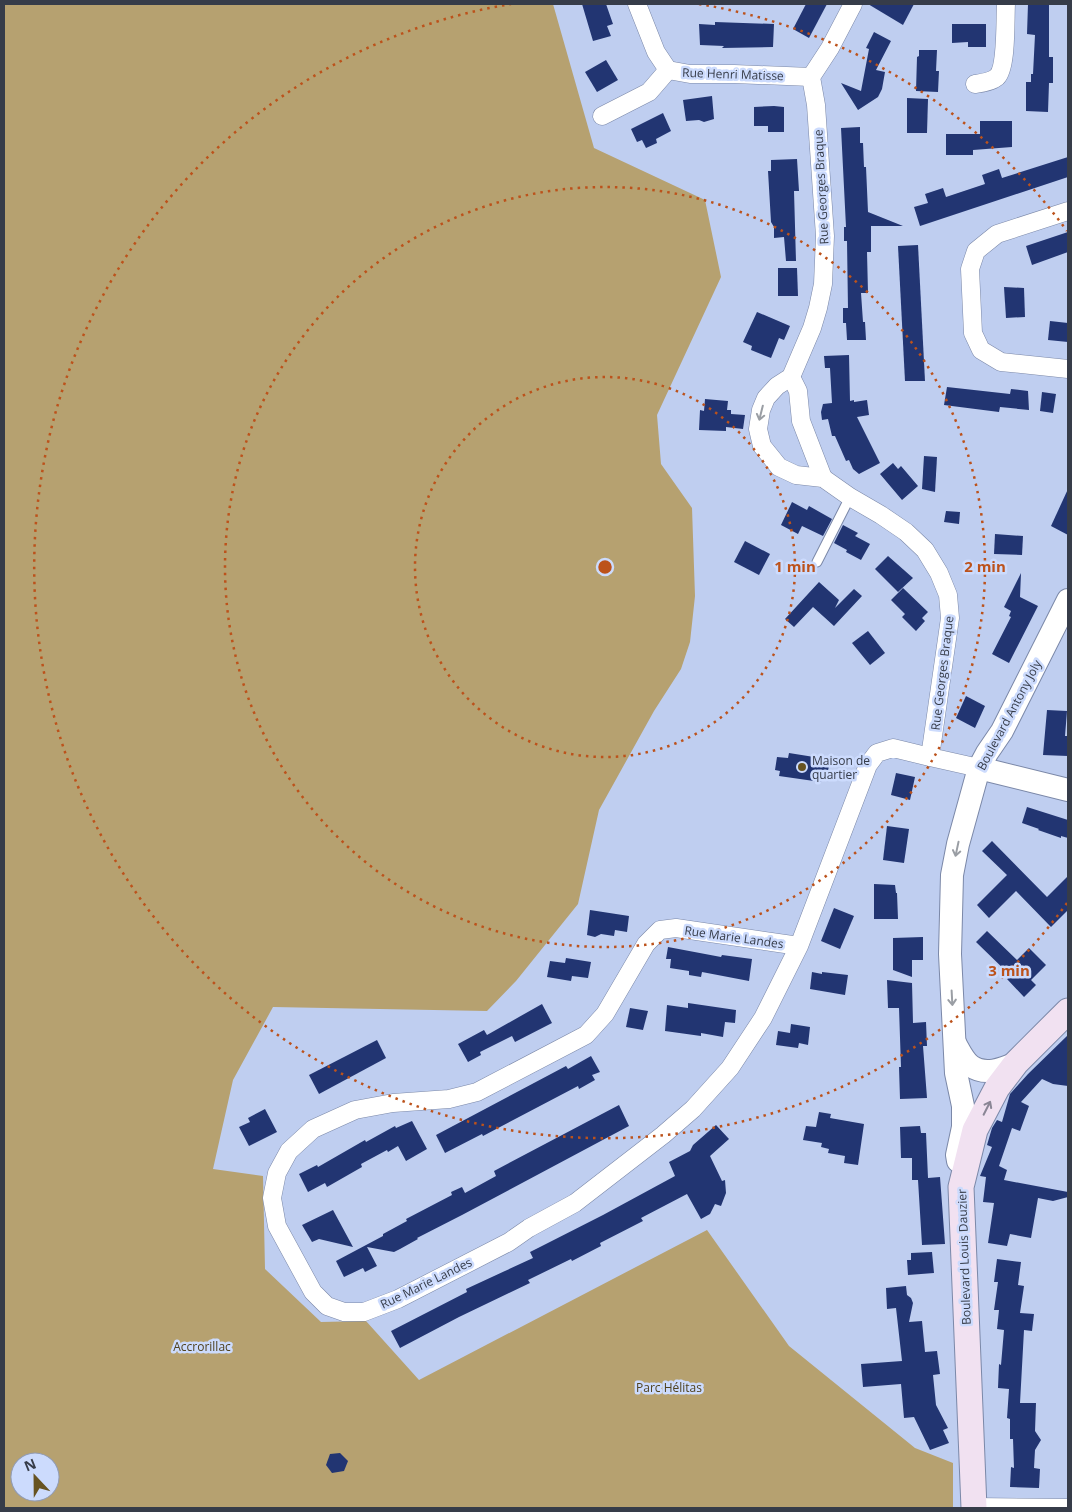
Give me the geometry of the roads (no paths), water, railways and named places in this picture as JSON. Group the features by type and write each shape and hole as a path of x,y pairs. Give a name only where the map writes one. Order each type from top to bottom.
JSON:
{"main road":[{"name":"Boulevard Louis Dauzier","path":"974,1508 961,1187 975,1130 997,1088 1016,1063 1068,1012"}],"street":[{"name":"Rue Henri Matisse","path":"637,4 656,52 668,70 690,74 812,77"},
{"path":"812,77 854,4"},
{"path":"975,84 985,83 998,76 1003,65 1006,4"},
{"path":"602,116 649,92 668,70"},
{"name":"Rue Georges Braque","path":"812,77 817,116 824,236 824,264 818,308 812,328 791,377 777,386 766,398 761,410 758,429 762,446 779,466 796,475 823,478 850,497 882,515 919,544 939,572 948,595 950,618 930,757"},
{"path":"1068,211 997,234 976,251 970,269 973,333 981,350 1001,362 1068,370"},
{"path":"791,377 798,391 801,421 823,478"},
{"name":"Boulevard Antony Joly","path":"961,1187 957,1155 962,1127 963,1106 956,1073 950,954 952,883 958,844 979,768 1002,731 1068,600"},
{"path":"1002,731 1006,775"},
{"name":"Rue Marie Landes","path":"799,946 676,928 660,930 646,944 605,1014 586,1035 476,1092 449,1099 393,1103 355,1110 313,1129 289,1151 276,1172 272,1198 277,1226 313,1292 327,1306 344,1312 364,1312 398,1299 509,1242 529,1228 575,1203 663,1135 692,1109 730,1068 763,1018 799,946 868,765 877,753 893,748 930,757"},
{"path":"930,757 1068,790"},
{"path":"969,801 983,787 1006,775"},
{"path":"955,1043 972,1067 983,1071 994,1071 1016,1063"},
{"path":"974,1508 1067,1508"}],"lane":[{"path":"817,562 850,497"}],"place":[{"name":"Maison de quartier","path":"802,767"}],"park label":[{"name":"Accrorillac","path":"202,1346"},
{"name":"Parc Hélitas","path":"669,1387"}]}
